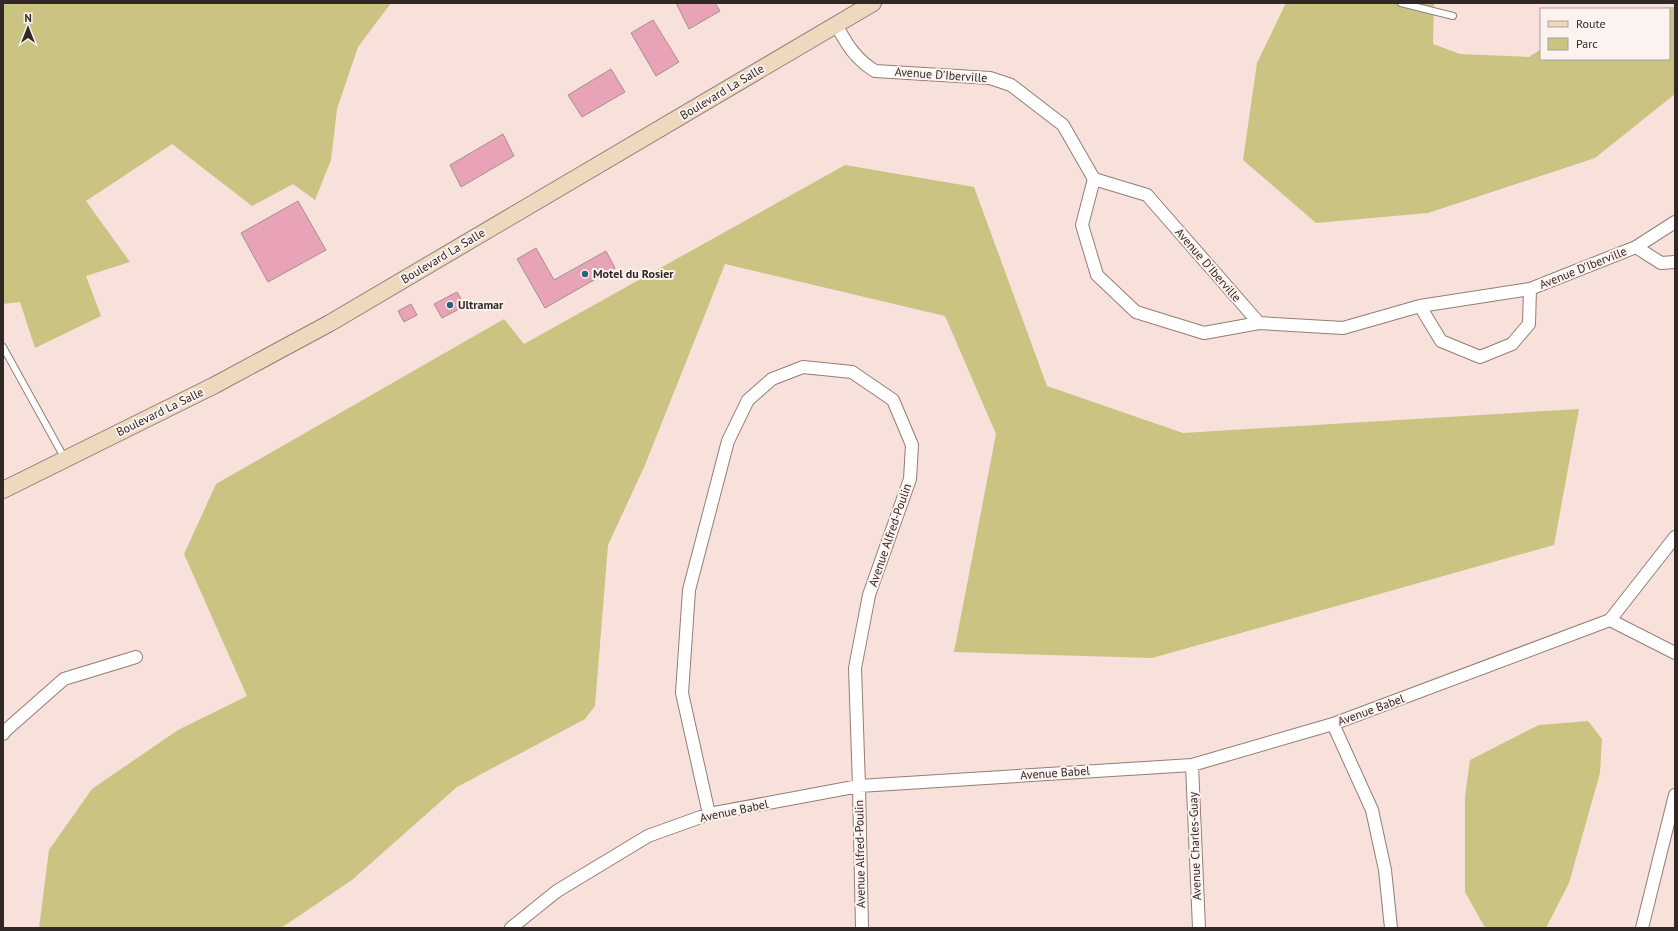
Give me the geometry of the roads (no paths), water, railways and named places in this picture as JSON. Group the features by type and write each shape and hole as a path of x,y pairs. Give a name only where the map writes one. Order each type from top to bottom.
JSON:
{"street":[{"name":"Boulevard La Salle","path":"3,490 215,385 330,323 873,3"},
{"name":"Avenue D'Iberville","path":"836,25 850,50 863,63 875,71 990,78 1010,85 1063,125 1094,179 1147,195 1259,324"},
{"name":"Avenue D'Iberville","path":"1094,179 1082,226 1097,275 1136,312 1204,333 1259,324 1343,328 1420,306 1530,289 1636,247 1675,222"},
{"name":"Avenue D'Iberville","path":"1636,247 1661,263 1675,262"},
{"name":"Avenue D'Iberville","path":"1420,306 1441,341 1480,357 1512,344 1529,324 1530,289"},
{"name":"Avenue Alfred-Poulin","path":"709,814 682,693 689,590 728,441 748,400 772,379 803,367 852,372 893,400 912,445 910,478 869,595 855,668 862,928"},
{"path":"1675,537 1610,620 1675,653"},
{"name":"Avenue Babel","path":"511,928 557,891 648,836 709,814 859,786 1192,765 1333,724 1610,620"},
{"path":"3,734 64,679 136,657"},
{"path":"1333,724 1372,810 1385,870 1391,928"},
{"name":"Avenue Charles-Guay","path":"1192,765 1199,928"},
{"path":"1642,928 1675,795"}],"lane":[{"path":"1400,3 1453,16"},
{"path":"3,347 65,459"}],"place":[{"name":"Motel du Rosier","path":"585,274"},
{"name":"Ultramar","path":"450,305"}]}
